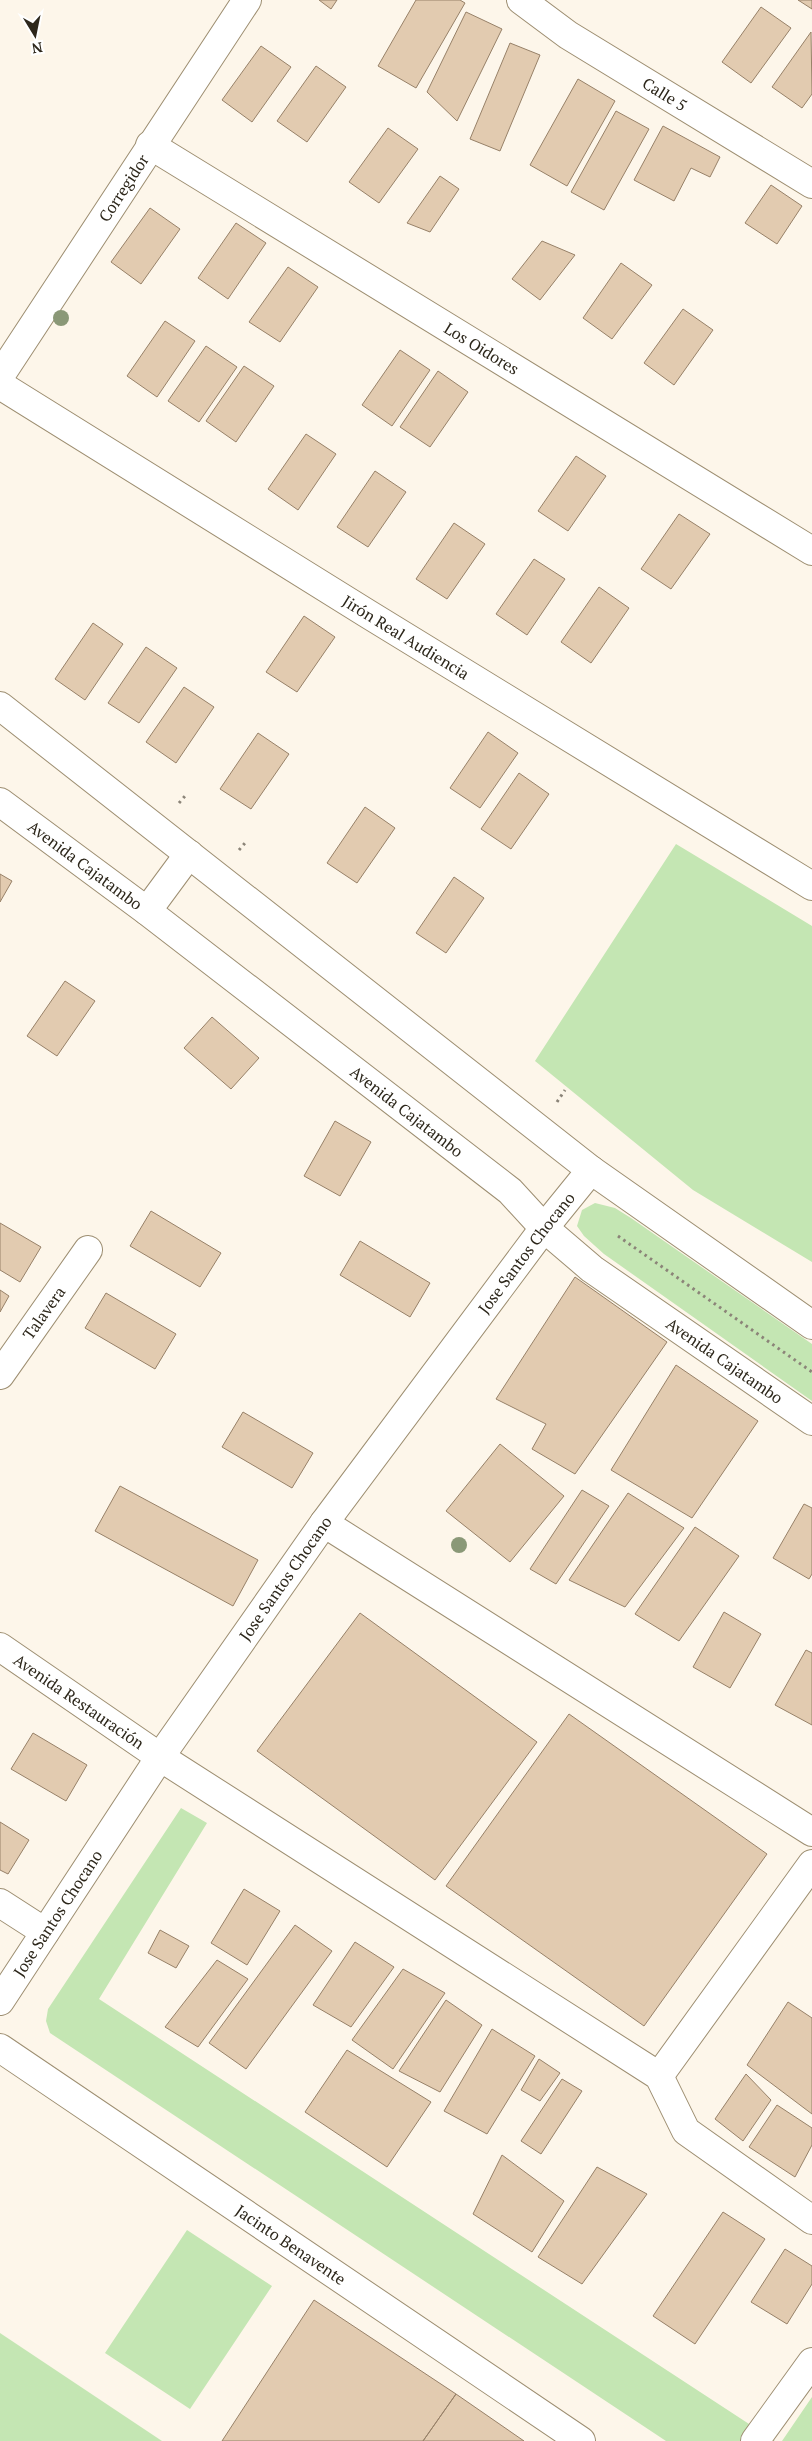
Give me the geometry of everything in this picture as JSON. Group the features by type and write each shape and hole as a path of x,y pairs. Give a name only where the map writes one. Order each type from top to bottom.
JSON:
{"street":[{"name":"Corregidor","path":"0,376 247,0"},
{"name":"Calle 5","path":"521,0 568,35 812,184"},
{"name":"Los Oidores","path":"150,145 812,551"},
{"name":"Jirón Real Audiencia","path":"0,385 368,614 812,886"},
{"path":"0,706 591,1170 812,1325"},
{"name":"Avenida Cajatambo","path":"0,802 147,911 510,1191 544,1228 592,1269 812,1422"},
{"path":"147,911 189,854"},
{"name":"Jose Santos Chocano","path":"0,2001 160,1757 324,1523 544,1228 591,1170"},
{"name":"Talavera","path":"0,1375 88,1250"},
{"path":"324,1523 812,1832"},
{"name":"Avenida Restauración","path":"0,1647 160,1757 659,2076"},
{"path":"812,1864 659,2076 686,2131 812,2220"},
{"path":"0,1903 45,1932"},
{"name":"Jacinto Benavente","path":"0,2048 581,2441"},
{"path":"755,2441 812,2362"}],"path":[{"path":"613,1242 622,1230"},
{"path":"618,1236 812,1372"}],"green space":[{"path":"676,844 812,926 812,1262 693,1190 535,1061"},
{"path":"595,1203 615,1208 631,1218 812,1344 812,1401 604,1254 584,1236 577,1226 582,1210"},
{"path":"181,1808 207,1823 99,1999 775,2441 666,2441 50,2033 46,2021 48,2009"},
{"path":"187,2230 272,2286 190,2409 105,2353"},
{"path":"0,2333 162,2441 0,2441"},
{"path":"812,2397 812,2441 782,2441"}],"building":[{"path":"319,0 337,0 331,9"},
{"path":"416,0 460,0 465,3 416,88 378,66"},
{"path":"798,0 812,0 812,9"},
{"path":"761,7 791,28 751,83 722,62"},
{"path":"466,12 502,29 457,121 427,92"},
{"path":"811,32 812,94 802,108 772,87"},
{"path":"510,43 540,55 500,151 470,139"},
{"path":"261,46 291,67 252,122 222,100"},
{"path":"316,66 346,87 307,142 277,121"},
{"path":"578,79 615,101 567,186 530,165"},
{"path":"616,111 649,129 604,210 571,192"},
{"path":"663,126 720,157 710,177 691,168 674,201 634,180"},
{"path":"388,128 418,149 379,203 349,182"},
{"path":"440,176 459,189 430,232 407,223"},
{"path":"771,185 802,206 777,244 745,223"},
{"path":"150,208 180,229 141,284 111,262"},
{"path":"236,223 266,243 228,299 198,278"},
{"path":"542,241 575,255 540,300 512,279"},
{"path":"621,263 652,285 612,339 583,318"},
{"path":"288,267 318,287 280,342 249,322"},
{"path":"683,309 713,330 674,385 644,363"},
{"path":"165,321 195,341 157,397 127,376"},
{"path":"206,346 237,367 199,422 168,401"},
{"path":"400,350 430,370 392,426 362,405"},
{"path":"244,366 274,386 236,442 206,421"},
{"path":"438,371 468,392 430,447 400,427"},
{"path":"306,434 336,454 298,510 268,489"},
{"path":"576,456 606,476 568,531 538,511"},
{"path":"375,471 406,492 368,547 337,527"},
{"path":"679,514 710,534 671,589 641,569"},
{"path":"454,523 485,544 447,599 416,579"},
{"path":"534,559 565,579 527,635 496,614"},
{"path":"599,587 629,608 591,663 561,642"},
{"path":"304,616 335,637 297,692 266,672"},
{"path":"93,623 123,644 85,700 55,679"},
{"path":"146,647 177,668 139,723 108,703"},
{"path":"184,687 214,707 176,763 146,742"},
{"path":"488,732 518,753 480,808 450,788"},
{"path":"258,733 289,754 251,809 220,789"},
{"path":"519,773 549,794 511,849 481,829"},
{"path":"365,807 395,828 357,883 327,863"},
{"path":"0,874 12,881 0,902"},
{"path":"454,877 484,898 446,953 416,933"},
{"path":"65,981 95,1001 57,1056 27,1036"},
{"path":"212,1017 259,1058 231,1089 184,1048"},
{"path":"335,1121 371,1142 340,1196 304,1176"},
{"path":"151,1211 221,1253 200,1287 130,1246"},
{"path":"0,1223 41,1247 20,1282 0,1270"},
{"path":"360,1241 430,1283 410,1317 340,1275"},
{"path":"575,1277 667,1342 575,1474 532,1449 546,1424 496,1399"},
{"path":"0,1290 9,1296 0,1312"},
{"path":"106,1293 176,1334 155,1369 85,1328"},
{"path":"676,1365 758,1421 692,1518 611,1470"},
{"path":"243,1412 313,1453 292,1488 222,1447"},
{"path":"500,1444 564,1496 510,1562 446,1511"},
{"path":"120,1486 258,1560 233,1606 95,1531"},
{"path":"582,1490 609,1506 556,1584 530,1569"},
{"path":"628,1493 684,1528 625,1607 569,1580"},
{"path":"804,1504 812,1508 812,1574 809,1579 773,1558"},
{"path":"695,1527 739,1556 679,1641 635,1614"},
{"path":"724,1612 761,1634 730,1688 693,1667"},
{"path":"360,1613 537,1742 435,1880 257,1751"},
{"path":"806,1650 812,1653 812,1725 775,1705"},
{"path":"569,1714 767,1854 644,2026 446,1886"},
{"path":"33,1733 87,1765 66,1801 11,1769"},
{"path":"0,1822 29,1840 8,1874 0,1870"},
{"path":"244,1889 280,1911 247,1965 211,1943"},
{"path":"295,1925 332,1951 246,2069 209,2043"},
{"path":"160,1930 189,1946 176,1968 148,1953"},
{"path":"355,1942 394,1967 351,2027 313,2005"},
{"path":"217,1960 248,1979 198,2047 165,2027"},
{"path":"403,1969 445,1993 393,2069 352,2040"},
{"path":"446,2000 482,2025 440,2092 399,2071"},
{"path":"788,2002 812,2018 812,2114 747,2065"},
{"path":"492,2029 535,2056 487,2134 444,2111"},
{"path":"347,2050 431,2102 387,2167 305,2112"},
{"path":"539,2059 560,2073 540,2101 521,2090"},
{"path":"746,2074 771,2100 743,2141 715,2119"},
{"path":"562,2079 582,2091 541,2154 521,2141"},
{"path":"777,2105 812,2128 812,2145 795,2177 749,2147"},
{"path":"502,2155 564,2201 532,2252 473,2214"},
{"path":"597,2167 647,2194 582,2284 538,2257"},
{"path":"723,2212 765,2239 695,2344 653,2316"},
{"path":"785,2249 812,2266 812,2284 787,2324 751,2302"},
{"path":"314,2300 456,2394 423,2441 222,2441"},
{"path":"456,2394 524,2441 423,2441"}]}
